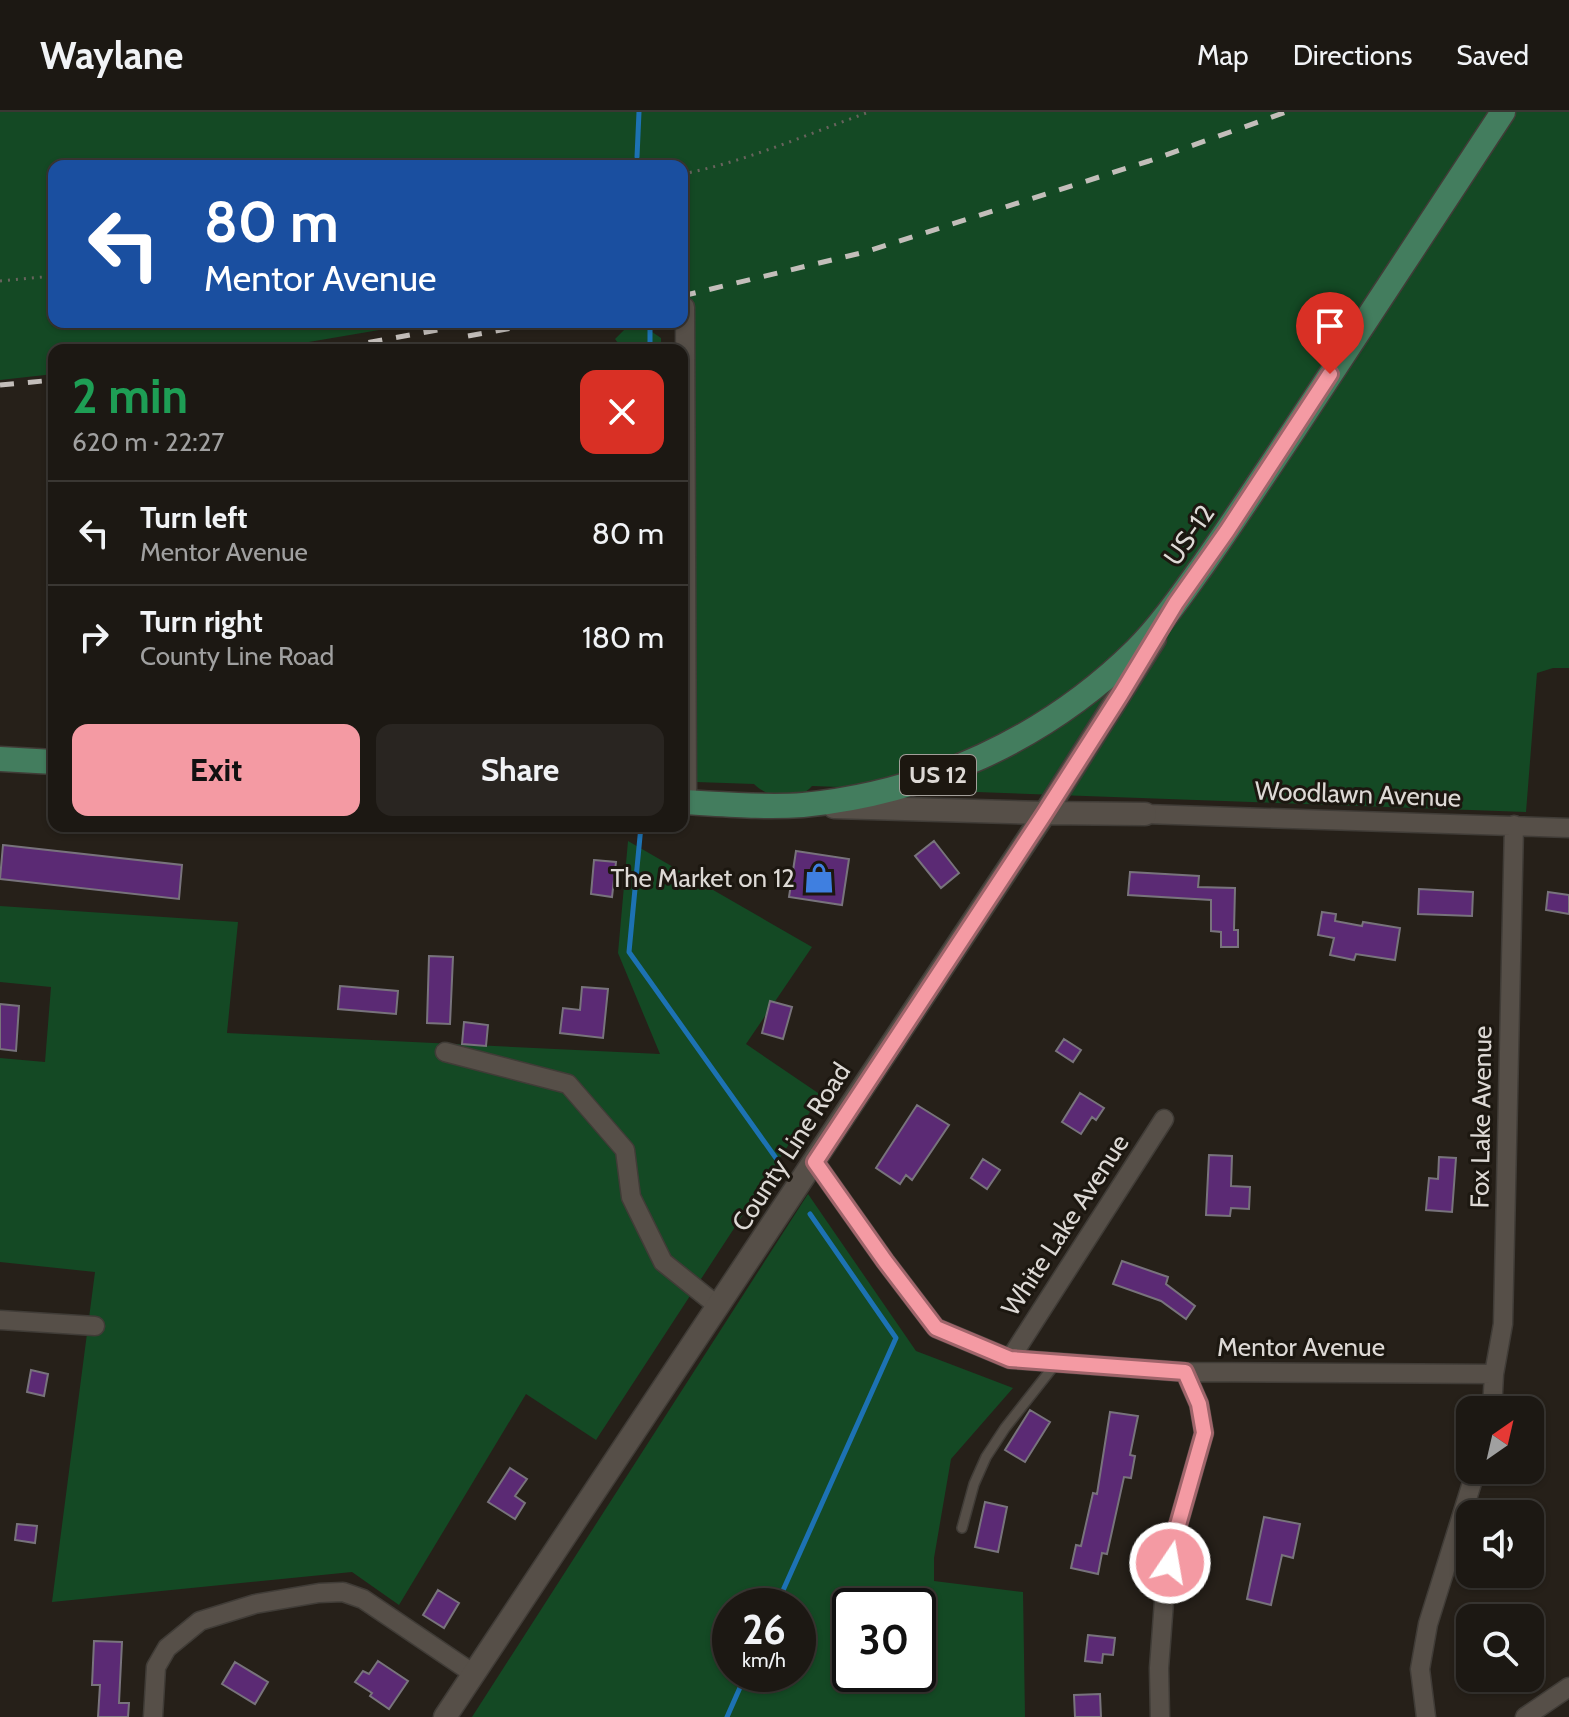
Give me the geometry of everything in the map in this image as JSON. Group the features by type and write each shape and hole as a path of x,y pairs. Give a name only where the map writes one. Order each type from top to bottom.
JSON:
{"main road":[{"name":"US-12","path":"776,806 834,801 896,788 948,771 1012,742 1084,695 1137,649 1176,603 1227,531 1503,112"},
{"path":"0,759 48,762"},
{"name":"US 12","path":"688,802 776,806"}],"street":[{"name":"County Line Road","path":"445,1717 1045,813 1176,603"},
{"path":"776,806 1145,814"},
{"name":"Woodlawn Avenue","path":"1145,814 1569,828"},
{"name":"Fox Lake Avenue","path":"1493,1396 1503,1324 1514,825"},
{"path":"445,1052 568,1084 625,1150 631,1197 663,1262 719,1307"},
{"name":"White Lake Avenue","path":"1010,1359 1164,1119"},
{"name":"Mentor Avenue","path":"815,1162 936,1328 1010,1359 1185,1372 1494,1374"},
{"path":"0,1320 95,1326"},
{"path":"1160,1717 1159,1668 1165,1588 1174,1539 1204,1433 1199,1404 1185,1372"},
{"path":"1426,1717 1420,1669 1428,1624 1472,1484"},
{"path":"153,1717 156,1667 167,1648 200,1621 255,1604 319,1593 343,1592 363,1599 474,1674"},
{"path":"1525,1717 1569,1687"}],"lane":[{"path":"962,1528 974,1484 986,1457 1057,1362"}],"path":[{"path":"688,173 734,161 869,112"},
{"path":"0,281 48,277"}],"green space":[{"path":"0,112 1569,112 1569,668 1553,668 1537,673 1526,812 812,786 799,794 783,796 767,792 754,784 696,782 688,160 48,160 48,328 391,328 297,344 48,344 48,375 0,380"},
{"path":"626,328 646,328 661,338 661,344 619,344 615,339"},
{"path":"628,841 812,947 746,1044 821,1095 596,1440 526,1394 399,1605 352,1572 52,1602 95,1272 0,1262 0,1058 45,1062 51,987 0,982 0,906 238,922 227,1033 660,1054 618,953"},
{"path":"808,1194 916,1351 1013,1388 951,1459 934,1558 934,1581 1023,1592 1025,1717 472,1717"}],"building":[{"path":"934,841 959,873 941,888 915,856"},
{"path":"3,845 182,865 179,899 0,879"},
{"name":"The Market on 12","path":"796,851 849,859 842,905 789,897"},
{"path":"594,860 616,862 612,897 591,894"},
{"path":"1130,872 1199,876 1198,887 1235,888 1234,930 1238,930 1238,947 1221,947 1221,932 1211,931 1211,900 1128,895"},
{"path":"1419,889 1473,892 1472,916 1418,914"},
{"path":"1548,892 1569,895 1569,914 1546,910"},
{"path":"1322,912 1336,914 1335,921 1400,928 1395,960 1356,954 1354,960 1330,955 1334,938 1318,935"},
{"path":"429,956 453,957 450,1024 427,1023"},
{"path":"340,986 398,991 396,1014 338,1009"},
{"path":"582,987 608,989 603,1038 560,1033 563,1008 580,1010"},
{"path":"770,1001 792,1007 783,1039 762,1033"},
{"path":"0,1004 19,1006 16,1051 0,1049"},
{"path":"464,1022 488,1025 486,1046 462,1044"},
{"path":"1064,1039 1081,1050 1073,1062 1056,1051"},
{"path":"1080,1093 1104,1108 1096,1120 1092,1117 1081,1134 1062,1122"},
{"path":"917,1105 949,1125 912,1180 906,1175 900,1184 876,1168"},
{"path":"1209,1155 1232,1156 1231,1186 1250,1187 1249,1209 1231,1208 1230,1216 1206,1215"},
{"path":"1439,1157 1456,1158 1452,1212 1426,1210 1429,1178 1438,1179"},
{"path":"983,1159 1000,1170 987,1189 971,1178"},
{"path":"1122,1261 1168,1277 1166,1284 1195,1306 1186,1319 1161,1301 1113,1284"},
{"path":"31,1370 48,1374 44,1396 27,1392"},
{"path":"1030,1410 1050,1422 1025,1462 1005,1450"},
{"path":"1110,1412 1138,1416 1130,1455 1135,1456 1131,1478 1124,1477 1107,1554 1102,1553 1098,1574 1071,1568 1076,1545 1081,1546 1093,1493 1097,1494"},
{"path":"510,1468 527,1479 515,1496 525,1503 515,1519 488,1502"},
{"path":"985,1502 1007,1507 998,1552 975,1547"},
{"path":"1264,1517 1300,1524 1293,1558 1282,1555 1271,1605 1247,1599"},
{"path":"17,1524 37,1526 35,1543 15,1540"},
{"path":"438,1590 459,1603 444,1628 423,1615"},
{"path":"1088,1635 1115,1638 1113,1655 1103,1654 1102,1663 1085,1661"},
{"path":"94,1641 122,1642 119,1703 129,1703 128,1717 98,1717 100,1685 92,1685"},
{"path":"378,1661 408,1681 389,1709 355,1682 363,1671 369,1674"},
{"path":"235,1662 268,1682 255,1704 222,1684"},
{"path":"1100,1694 1101,1717 1075,1717 1074,1695"}],"waterway":[{"path":"637,157 639,112"},
{"path":"650,328 650,344"},
{"path":"640,832 629,952 783,1168"},
{"path":"784,1588 896,1338 810,1214"},
{"path":"727,1717 738,1692"}],"railway":[{"path":"688,295 865,252 1149,161 1286,112"},
{"path":"360,344 449,328"},
{"path":"468,336 512,328"},
{"path":"0,385 48,381"}],"place":[{"name":"The Market on 12","path":"819,878"}],"route":[{"path":"1170,1563 1204,1433 1199,1404 1185,1372 1010,1359 936,1328 815,1162 1045,813 1176,603 1330,374"}]}
